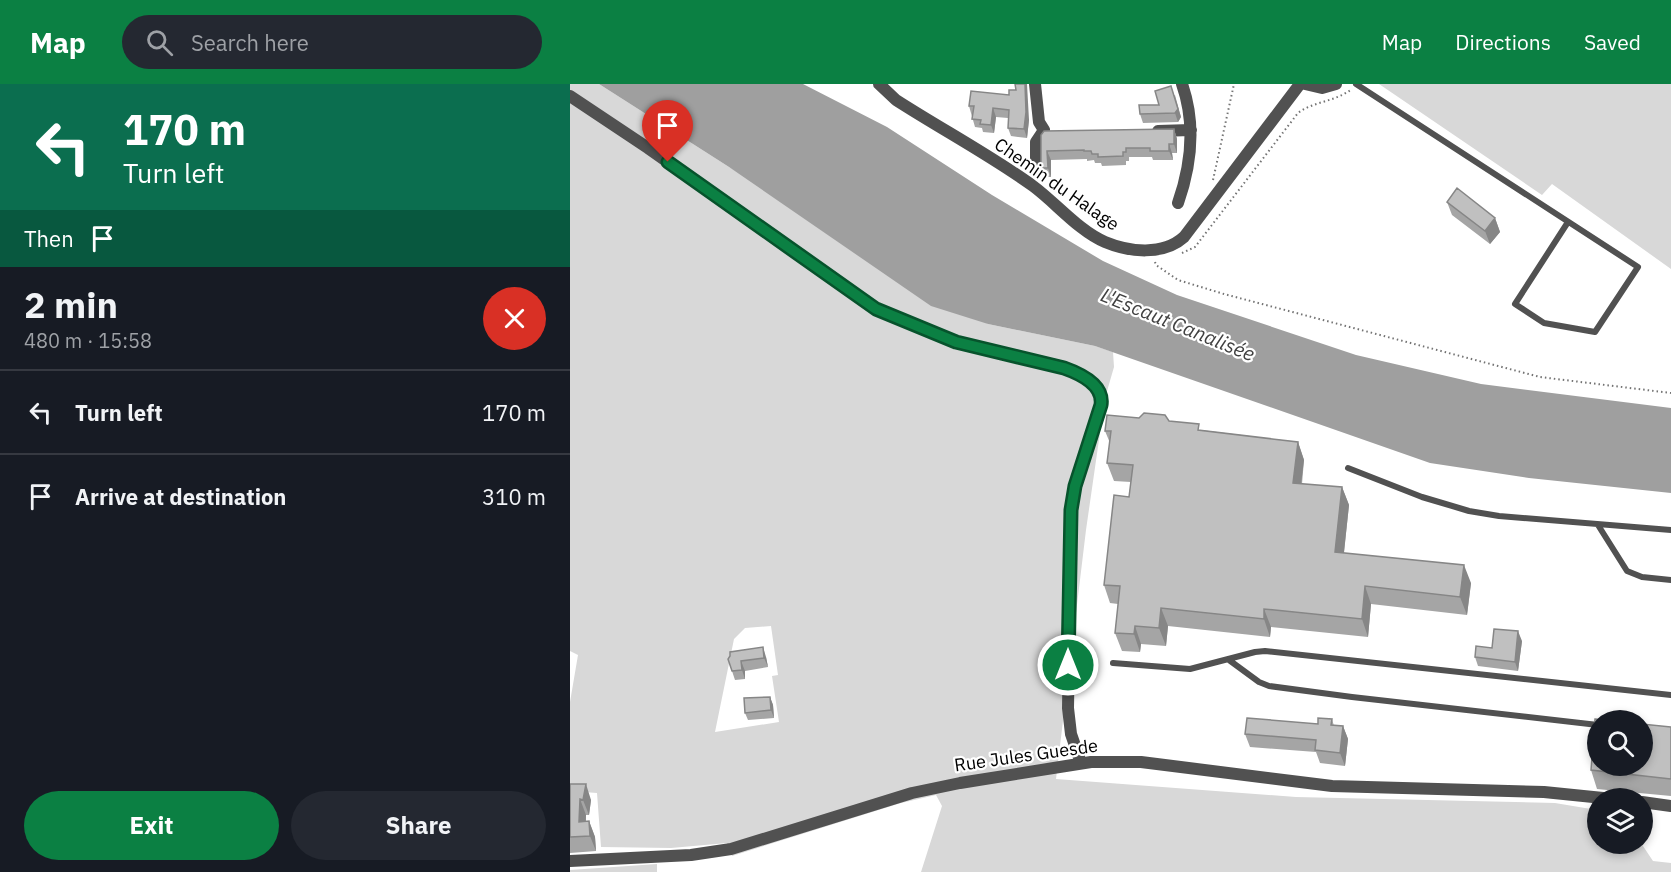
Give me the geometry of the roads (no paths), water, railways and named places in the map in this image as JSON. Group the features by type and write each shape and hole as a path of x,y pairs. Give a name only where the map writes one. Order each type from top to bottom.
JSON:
{"street":[{"name":"Chemin du Halage","path":"879,84 896,100 1034,187 1099,239 1131,249 1153,250 1179,241 1300,84"},
{"path":"1035,84 1040,122 1048,131 1036,142 1036,171"},
{"path":"1178,203 1188,168 1191,130 1189,106 1182,84"},
{"path":"1305,84 1322,88 1336,84"},
{"path":"570,96 648,148 876,309 956,342 1064,368 1081,375 1099,390 1101,405 1075,486 1070,522 1068,708 1071,734 1081,763"},
{"path":"1145,131 1191,130"},
{"name":"Rue Jules Guesde","path":"570,861 691,855 731,849 912,793 1081,763 1141,762 1332,786 1544,792 1587,796"},
{"path":"1653,804 1671,806"}],"lane":[{"path":"1357,84 1638,267 1595,332 1544,323 1515,304 1568,222"},
{"path":"1348,468 1422,497 1461,509 1499,516 1671,530"},
{"path":"1598,525 1627,571 1642,577 1671,580"},
{"path":"1113,663 1185,670 1265,651 1671,695"},
{"path":"1229,660 1259,682 1269,686 1587,724"}],"water":[{"name":"L'Escaut Canalisée","path":"599,84 803,84 887,127 992,195 1103,261 1177,295 1356,355 1481,384 1671,408 1671,493 1529,478 1430,463 1095,346 988,324 931,306 729,167"}]}
